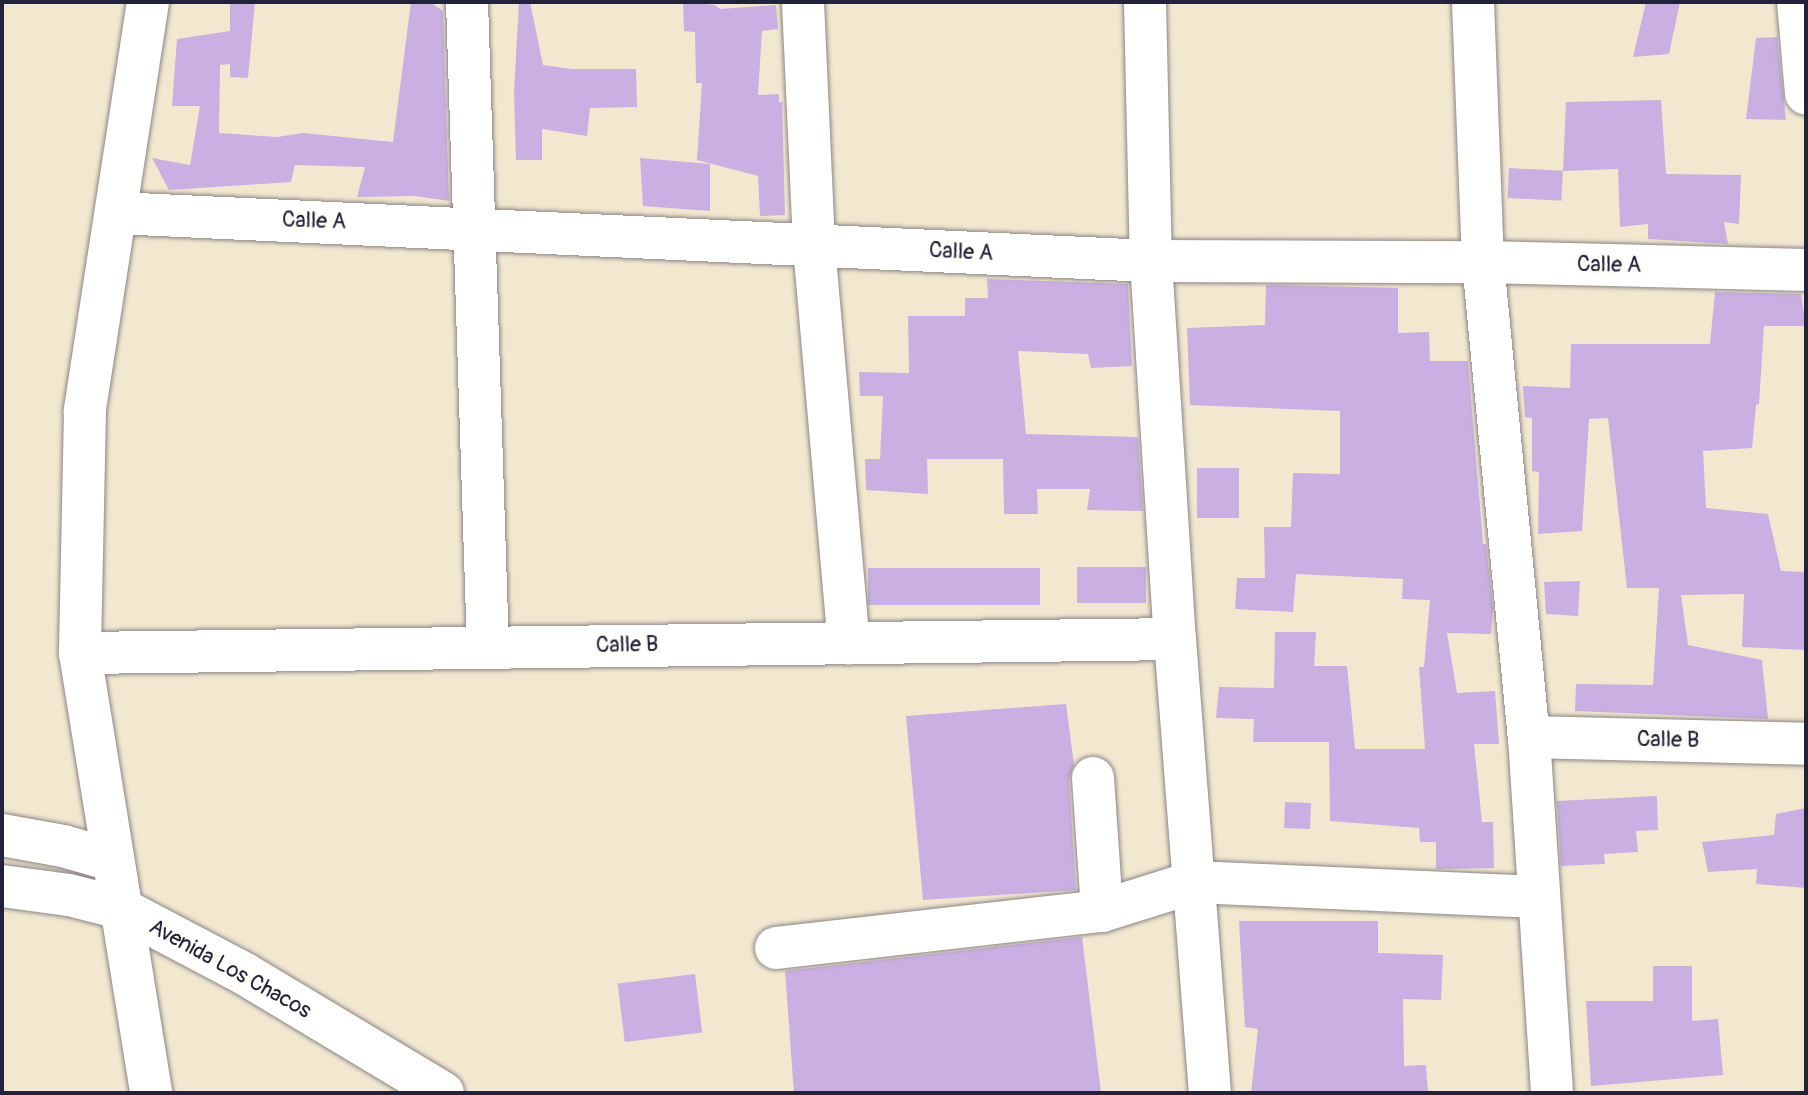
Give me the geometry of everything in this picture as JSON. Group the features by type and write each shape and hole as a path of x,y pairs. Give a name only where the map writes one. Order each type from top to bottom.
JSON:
{"street":[{"path":"148,2 85,411 80,653 151,1093"},
{"path":"467,2 488,647"},
{"path":"803,2 814,246 849,643"},
{"path":"1145,2 1151,261 1175,639 1210,1093"},
{"path":"1473,2 1483,262 1529,737 1552,1093"},
{"path":"1798,2 1806,94"},
{"name":"Calle A","path":"116,213 1151,261 1483,262 1806,270"},
{"name":"Calle B","path":"80,653 1175,639"},
{"name":"Calle B","path":"1529,737 1806,744"},
{"path":"1093,778 1102,911"},
{"path":"2,835 63,846 112,860"},
{"path":"776,948 1102,911 1194,882 1538,897"},
{"name":"Avenida Los Chacos","path":"2,886 69,895 120,908 245,974 443,1093"}],"building":[{"path":"230,2 255,2 248,78 230,77 230,64 220,65 219,133 277,137 303,133 393,142 411,2 430,2 443,11 449,201 415,196 357,197 365,167 295,165 291,182 169,190 152,158 190,165 200,106 172,106 177,39 230,31"},
{"path":"519,2 530,2 543,65 572,69 636,69 637,107 590,108 587,136 542,129 542,160 516,160 514,92"},
{"path":"683,2 715,5 720,9 776,5 778,29 762,31 758,95 779,94 779,102 782,102 785,215 760,216 758,176 697,160 702,83 696,83 695,32 684,31"},
{"path":"1646,2 1680,2 1669,54 1633,57"},
{"path":"1777,37 1786,120 1746,119 1756,38"},
{"path":"1661,100 1666,174 1741,175 1739,224 1724,222 1728,244 1648,239 1648,224 1620,227 1618,169 1563,171 1566,102"},
{"path":"640,158 710,164 710,211 643,206"},
{"path":"1509,168 1563,171 1561,201 1507,198"},
{"path":"987,279 1128,284 1132,366 1091,368 1088,354 1018,351 1026,434 1138,437 1143,511 1087,510 1090,489 1037,489 1038,514 1004,514 1003,459 927,459 928,494 866,490 865,459 880,459 883,396 860,396 859,372 909,373 908,316 965,316 965,298 988,298"},
{"path":"1266,285 1398,288 1398,333 1429,332 1430,361 1468,361 1483,544 1486,544 1493,609 1491,634 1447,633 1457,693 1495,691 1499,744 1474,744 1482,822 1493,822 1494,868 1436,869 1436,842 1420,842 1419,828 1330,821 1329,742 1253,742 1254,719 1216,718 1219,687 1274,688 1275,632 1316,632 1314,666 1347,666 1355,749 1425,749 1419,667 1424,667 1430,600 1402,599 1403,579 1296,574 1293,612 1235,609 1237,578 1265,578 1264,527 1291,527 1293,473 1340,474 1340,411 1190,405 1187,328 1265,325"},
{"path":"1715,292 1801,294 1806,326 1764,326 1759,404 1756,405 1752,448 1703,451 1706,508 1768,514 1781,571 1806,572 1806,650 1742,647 1744,594 1681,595 1688,645 1762,660 1768,719 1575,711 1576,684 1653,685 1659,588 1627,588 1608,418 1589,419 1582,531 1538,534 1539,472 1532,471 1532,418 1525,417 1523,386 1570,388 1571,344 1710,344"},
{"path":"1197,468 1239,468 1239,518 1197,518"},
{"path":"1077,567 1146,567 1146,603 1077,603"},
{"path":"868,568 1040,568 1040,605 868,605"},
{"path":"1580,581 1578,616 1546,614 1544,582"},
{"path":"1066,704 1074,765 1069,780 1076,890 923,900 906,716"},
{"path":"1657,796 1658,830 1636,831 1638,852 1604,854 1605,864 1561,866 1557,801"},
{"path":"1285,802 1311,803 1310,829 1284,828"},
{"path":"1806,808 1806,888 1756,884 1757,869 1708,872 1702,842 1774,835 1776,814"},
{"path":"1239,921 1378,921 1378,953 1443,955 1441,1000 1403,999 1404,1066 1426,1065 1428,1093 1251,1093 1258,1029 1245,1027"},
{"path":"1082,937 1101,1093 794,1093 785,971"},
{"path":"1653,966 1692,966 1692,1021 1718,1019 1723,1075 1591,1086 1586,1001 1653,1001"},
{"path":"695,974 702,1033 625,1042 618,984"}]}
